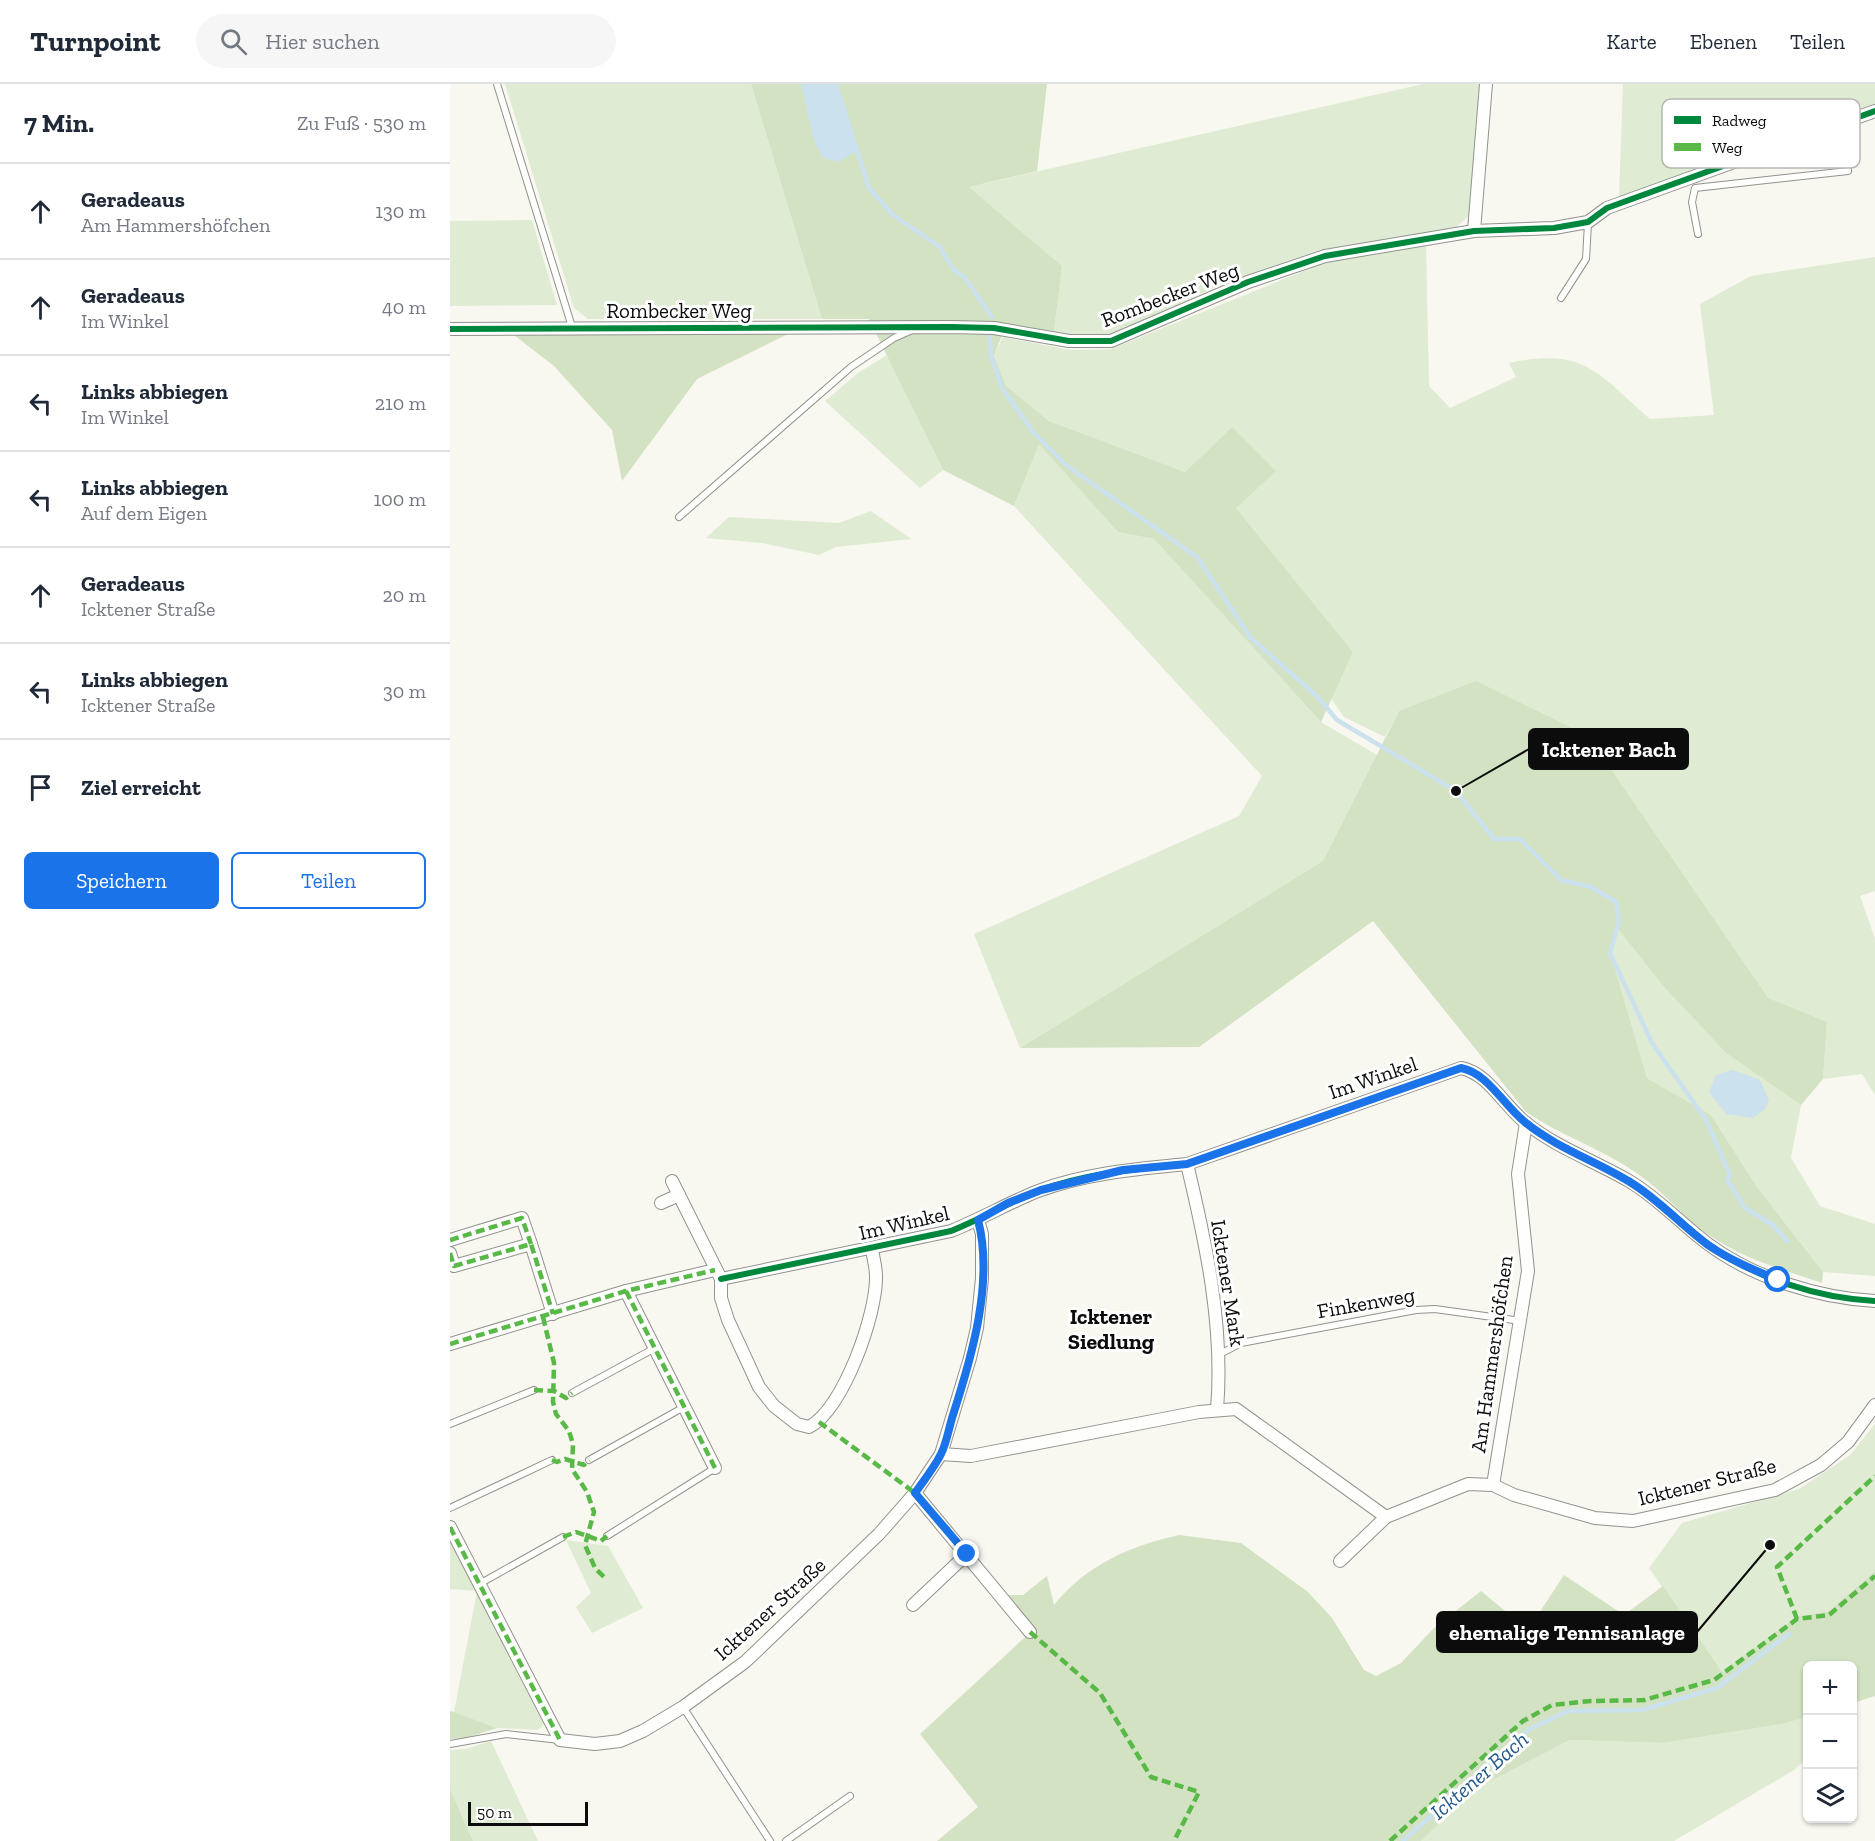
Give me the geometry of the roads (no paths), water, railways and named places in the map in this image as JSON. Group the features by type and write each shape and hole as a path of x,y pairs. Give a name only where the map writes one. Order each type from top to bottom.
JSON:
{"street":[{"path":"1474,231 1486,84"},
{"name":"Rombecker Weg","path":"1860,117 1875,111"},
{"name":"Rombecker Weg","path":"450,329 919,326 994,328 1069,341 1111,341 1248,282 1325,256 1474,231 1554,228 1588,222 1608,208 1719,168"},
{"name":"Im Winkel","path":"718,1274 872,1249 951,1231 1041,1190 1092,1176 1143,1167 1187,1164 1461,1068 1471,1070 1482,1078 1526,1123"},
{"path":"1526,1123 1551,1141 1632,1183 1709,1245 1735,1261 1778,1280 1815,1292 1838,1298 1875,1301"},
{"name":"Am Hammershöfchen","path":"1493,1485 1521,1321 1528,1259 1518,1174 1526,1123"},
{"name":"Icktener Mark","path":"1187,1164 1210,1280 1220,1354 1217,1409"},
{"name":"Im Winkel","path":"672,1181 718,1274 721,1298 728,1320 759,1387 774,1406 796,1424 808,1427 819,1422 859,1354 874,1296 876,1275 872,1249"},
{"path":"661,1203 679,1195"},
{"path":"450,1240 522,1218 553,1314"},
{"name":"Icktener Straße","path":"560,1740 595,1744 620,1741 683,1707 745,1662 879,1534 915,1493 941,1454 977,1328 983,1254 978,1220"},
{"path":"450,1253 454,1266 531,1244"},
{"path":"450,1344 626,1291 718,1274"},
{"path":"626,1291 715,1468"},
{"name":"Icktener Straße","path":"1340,1561 1386,1517 1468,1484 1493,1485 1514,1495 1595,1518 1633,1521 1775,1490 1821,1464 1848,1442 1875,1405"},
{"path":"941,1454 971,1456 1217,1409 1236,1409 1386,1517"},
{"path":"915,1493 1029,1632"},
{"path":"450,1527 481,1583 560,1740"},
{"path":"914,1605 967,1554"}],"lane":[{"path":"497,84 572,327"},
{"path":"1698,234 1692,202 1695,188 1848,171 1848,168"},
{"path":"1561,298 1586,259 1588,222"},
{"path":"679,517 851,367 894,338 919,326"},
{"name":"Finkenweg","path":"1220,1354 1241,1343 1416,1310 1435,1309 1521,1321"},
{"path":"572,1393 655,1348"},
{"path":"450,1424 534,1390"},
{"path":"589,1460 684,1407"},
{"path":"450,1508 552,1460"},
{"path":"607,1536 715,1468"},
{"path":"481,1583 562,1537"},
{"path":"683,1707 770,1841"},
{"path":"450,1744 506,1734 560,1740"},
{"path":"786,1841 850,1796"}],"water":[{"path":"801,84 836,84 856,151 839,162 823,158 814,141"},
{"path":"1733,1070 1760,1080 1769,1100 1765,1109 1753,1118 1726,1114 1709,1092 1716,1075"}],"waterway":[{"name":"Icktener Bach","path":"836,84 869,188 893,215 939,246 953,269 965,278 992,317"},
{"name":"Icktener Bach","path":"990,337 991,356 1002,388 1034,433 1066,465 1197,557 1251,638 1317,696 1337,720 1456,791 1494,839 1520,839 1561,880 1591,887 1616,902 1619,921 1610,953 1652,1043 1706,1120 1730,1175 1727,1179 1745,1208 1773,1225 1787,1241"},
{"name":"Icktener Bach","path":"1403,1841 1528,1730 1568,1711 1642,1710 1717,1688 1789,1634"}],"place":[{"name":"Icktener Bach","path":"1456,791"},
{"name":"ehemalige Tennisanlage","path":"1770,1545"}],"district":[{"name":"Icktener Siedlung","path":"1111,1328"}]}
